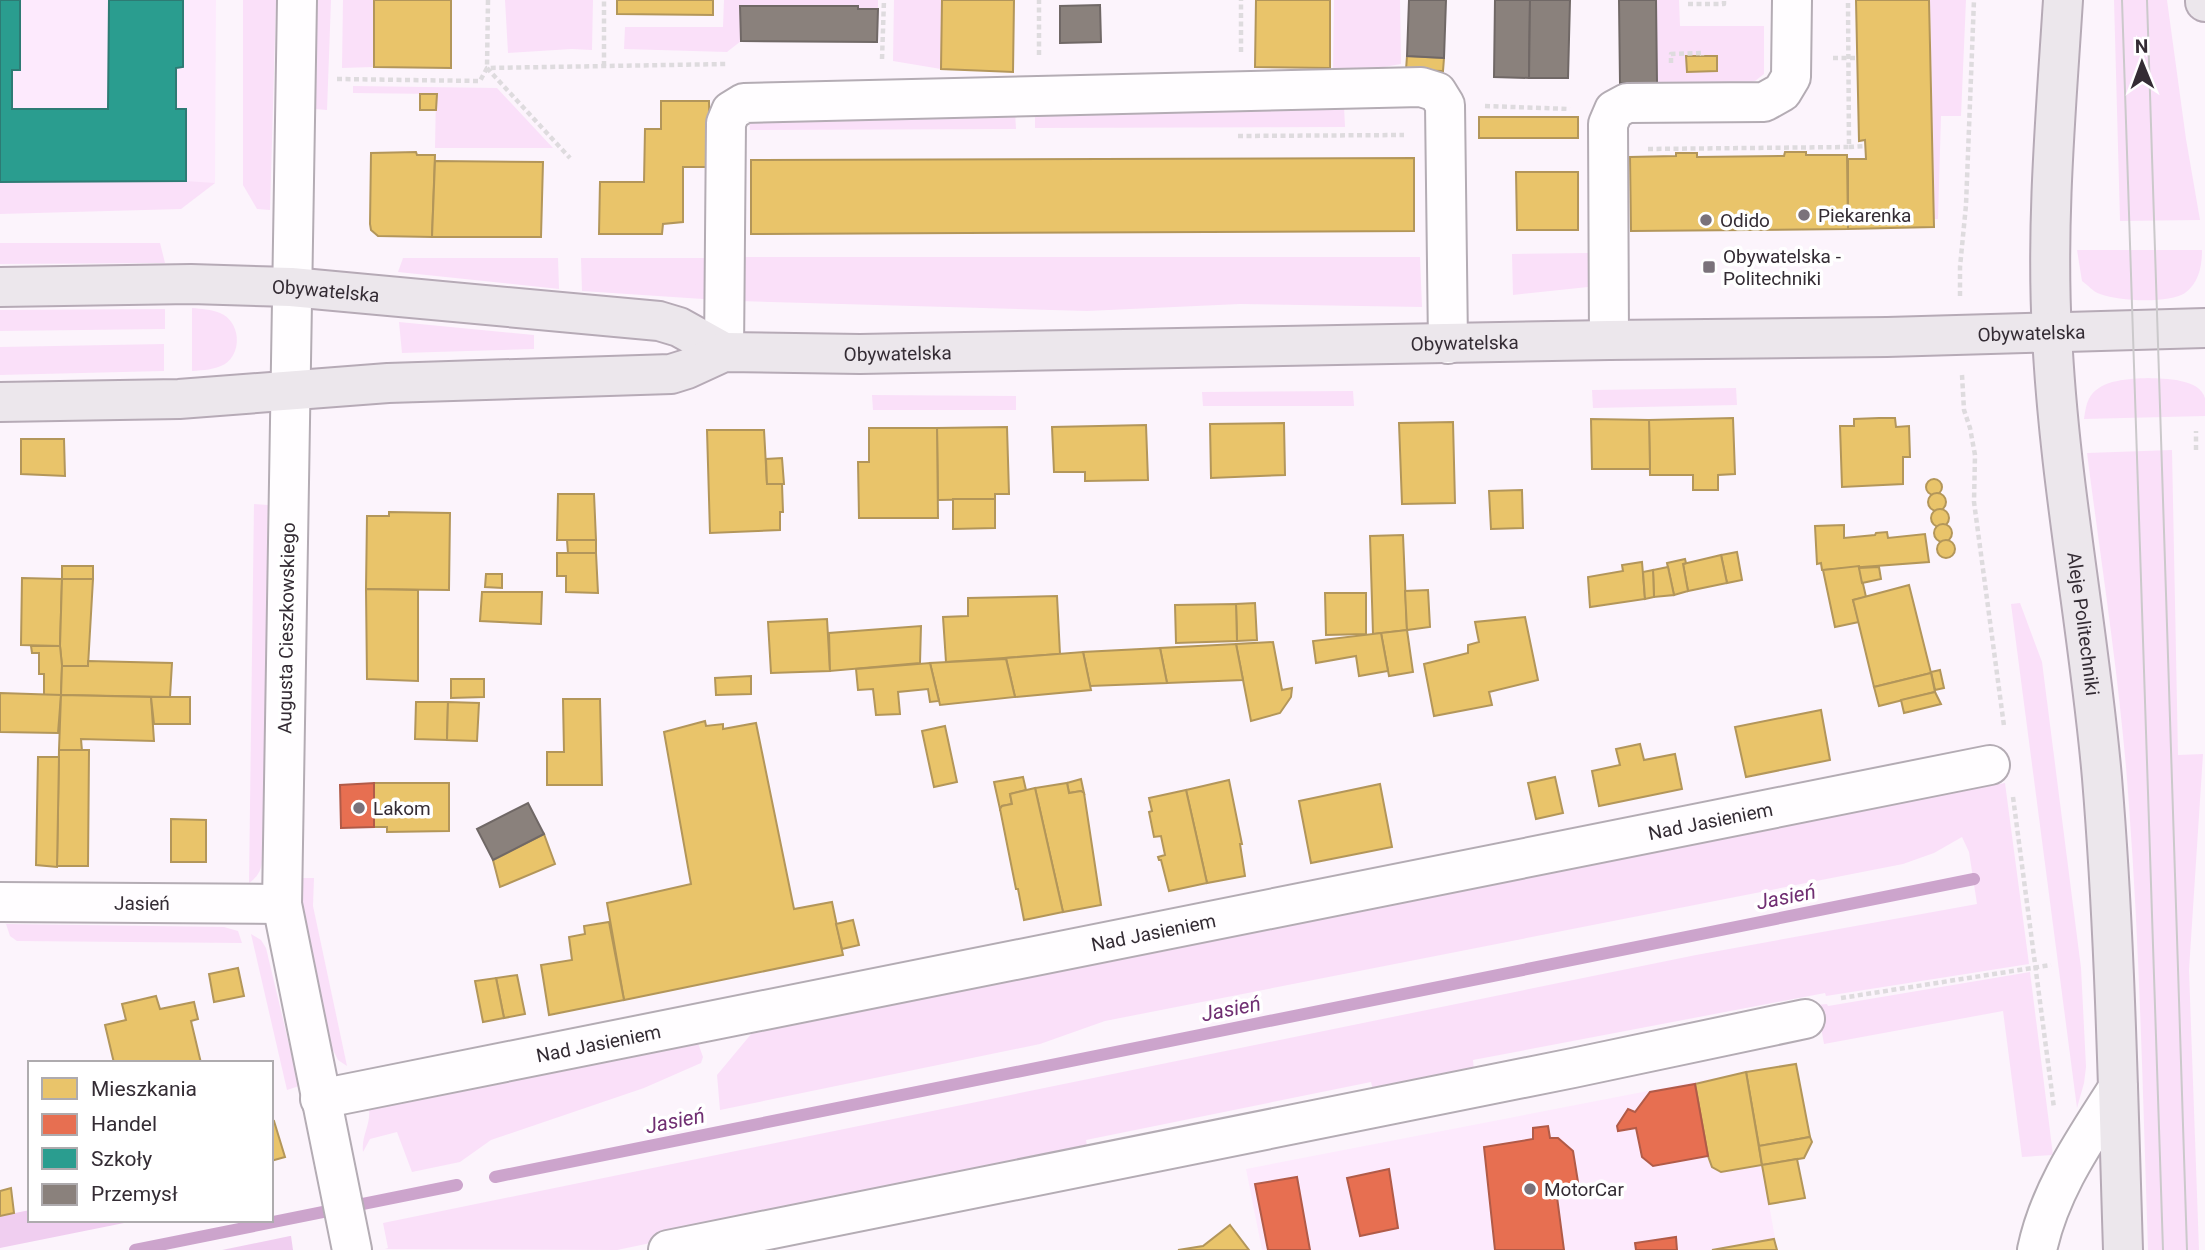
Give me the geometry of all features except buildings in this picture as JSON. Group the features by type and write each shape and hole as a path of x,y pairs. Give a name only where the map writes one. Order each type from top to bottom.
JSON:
{"main road":[{"name":"Aleje Politechniki","path":"2063,0 2049,234 2052,333 2061,456 2101,774 2110,897 2123,1250"},
{"name":"Obywatelska","path":"0,287 191,284 291,286 659,321 679,327 724,352"},
{"name":"Obywatelska","path":"0,402 179,399 388,383 671,374 724,352 860,354 1961,335 2205,328"}],"street":[{"name":"Augusta Cieszkowskiego","path":"297,0 282,904 352,1250"},
{"path":"1609,340 1608,124 1614,110 1627,103 1764,102 1782,92 1791,77 1792,0"},
{"path":"724,352 726,123 731,111 744,103 881,102 1422,87 1437,92 1445,105 1448,344"},
{"name":"Nad Jasieniem","path":"320,1099 1997,749"},
{"name":"Jasień","path":"0,902 282,904"},
{"path":"668,1250 1805,1019"},
{"path":"2040,1235 2065,1173 2118,1088"}],"path":[{"path":"336,79 480,81 487,68 488,0"},
{"path":"604,0 604,66"},
{"path":"881,102 884,0"},
{"path":"1039,0 1039,63"},
{"path":"1241,0 1241,36"},
{"path":"1688,4 1724,4 1724,0"},
{"path":"1974,0 1966,205 1960,267 1962,395 1975,455 1974,502 1997,749"},
{"path":"487,68 716,65"},
{"path":"487,68 570,158"},
{"path":"1445,105 1614,110"},
{"path":"1849,147 1866,146"},
{"path":"2196,431 2196,450"},
{"path":"2013,795 2059,1146 2065,1173"},
{"path":"1805,1019 1802,1004 2051,965"}],"shaded area":[{"path":"0,0 216,0 215,183 0,182"},
{"path":"243,0 276,0 270,210 257,209 243,185"},
{"path":"316,0 331,0 327,110 315,109"},
{"path":"343,0 374,0 374,67 342,68"},
{"path":"505,0 593,0 592,50 508,53"},
{"path":"724,0 878,0 878,9 858,9 857,6 741,6 741,41 727,52 624,49 625,27 723,27"},
{"path":"894,0 942,0 941,69 893,61"},
{"path":"1334,0 1400,0 1401,64 1333,76"},
{"path":"1656,0 1679,0 1680,26 1764,26 1764,74 1755,81 1743,84 1657,83"},
{"path":"1930,0 1966,0 1961,116 1941,116 1938,219 1934,219"},
{"path":"2114,0 2167,0 2200,220 2120,221"},
{"path":"353,86 497,88 553,148 435,148 436,94 353,93"},
{"path":"1344,107 1345,127 1035,128 1035,113"},
{"path":"1015,112 1016,129 750,130 749,117"},
{"path":"0,182 215,183 181,209 0,214"},
{"path":"0,243 160,243 165,263 0,264"},
{"path":"2077,250 2202,250 2199,274 2185,293 2167,299 2130,300 2097,293 2082,281"},
{"path":"1589,253 1588,287 1513,295 1512,254"},
{"path":"737,257 1420,257 1422,307 1240,304 1087,311 738,301"},
{"path":"403,258 558,258 559,289 398,272"},
{"path":"581,258 718,258 718,300 582,291"},
{"path":"192,308 217,312 232,323 237,345 231,359 225,364 213,369 192,371"},
{"path":"165,309 165,329 0,331 0,310"},
{"path":"399,322 534,335 534,349 402,353"},
{"path":"164,344 164,371 0,375 0,347"},
{"path":"2148,378 2181,381 2202,391 2205,398 2205,416 2084,419 2089,399 2101,387 2116,381"},
{"path":"1736,388 1737,405 1593,408 1592,390"},
{"path":"1353,391 1354,406 1203,406 1202,392"},
{"path":"872,395 1016,396 1016,410 873,410"},
{"path":"2172,450 2178,755 2203,754 2189,970 2199,1250 2148,1250 2139,972 2126,762 2087,453"},
{"path":"254,504 268,505 263,854 260,871 249,883"},
{"path":"2020,603 2042,662 2081,968 2086,1067 2077,1108 2011,604"},
{"path":"2005,783 2029,964 1826,996 1825,993 1473,1060 1474,1071 1374,1094 1371,1082 1086,1140 1088,1152 617,1250 385,1249 388,1248 383,1223 1696,955 1977,904 1969,852 1962,837 1934,853 1903,864 1105,1021 1040,1044 720,1110 717,1075 752,1033 1851,811"},
{"path":"302,878 314,878 313,906 347,1066 338,1060 326,1026 303,911"},
{"path":"6,924 224,927 238,931 242,943 17,941 10,936"},
{"path":"251,934 261,940 266,948 299,1086 287,1090"},
{"path":"2030,972 2053,1155 2022,1157 2003,1011 1824,1044 1817,1005 1828,1006"},
{"path":"698,1043 703,1057 701,1063 644,1088 491,1140 460,1162 412,1172 397,1132 370,1139 363,1152 369,1109"},
{"path":"1746,1072 1777,1250 1262,1250 1246,1169"},
{"path":"28,1210 28,1222 129,1222 0,1248 0,1216"},
{"path":"290,1236 293,1250 222,1250"}],"waterway":[{"name":"Jasień","path":"495,1177 1974,879"},
{"name":"Jasień","path":"135,1250 457,1185"}],"tram line":[{"path":"2122,0 2163,1250"},
{"path":"2147,0 2187,1250"}],"place":[{"name":"Piekarenka","path":"1804,215"},
{"name":"Odido","path":"1706,220"},
{"name":"Obywatelska - Politechniki","path":"1709,267"},
{"name":"Lakom","path":"359,808"},
{"name":"MotorCar","path":"1530,1189"}]}
